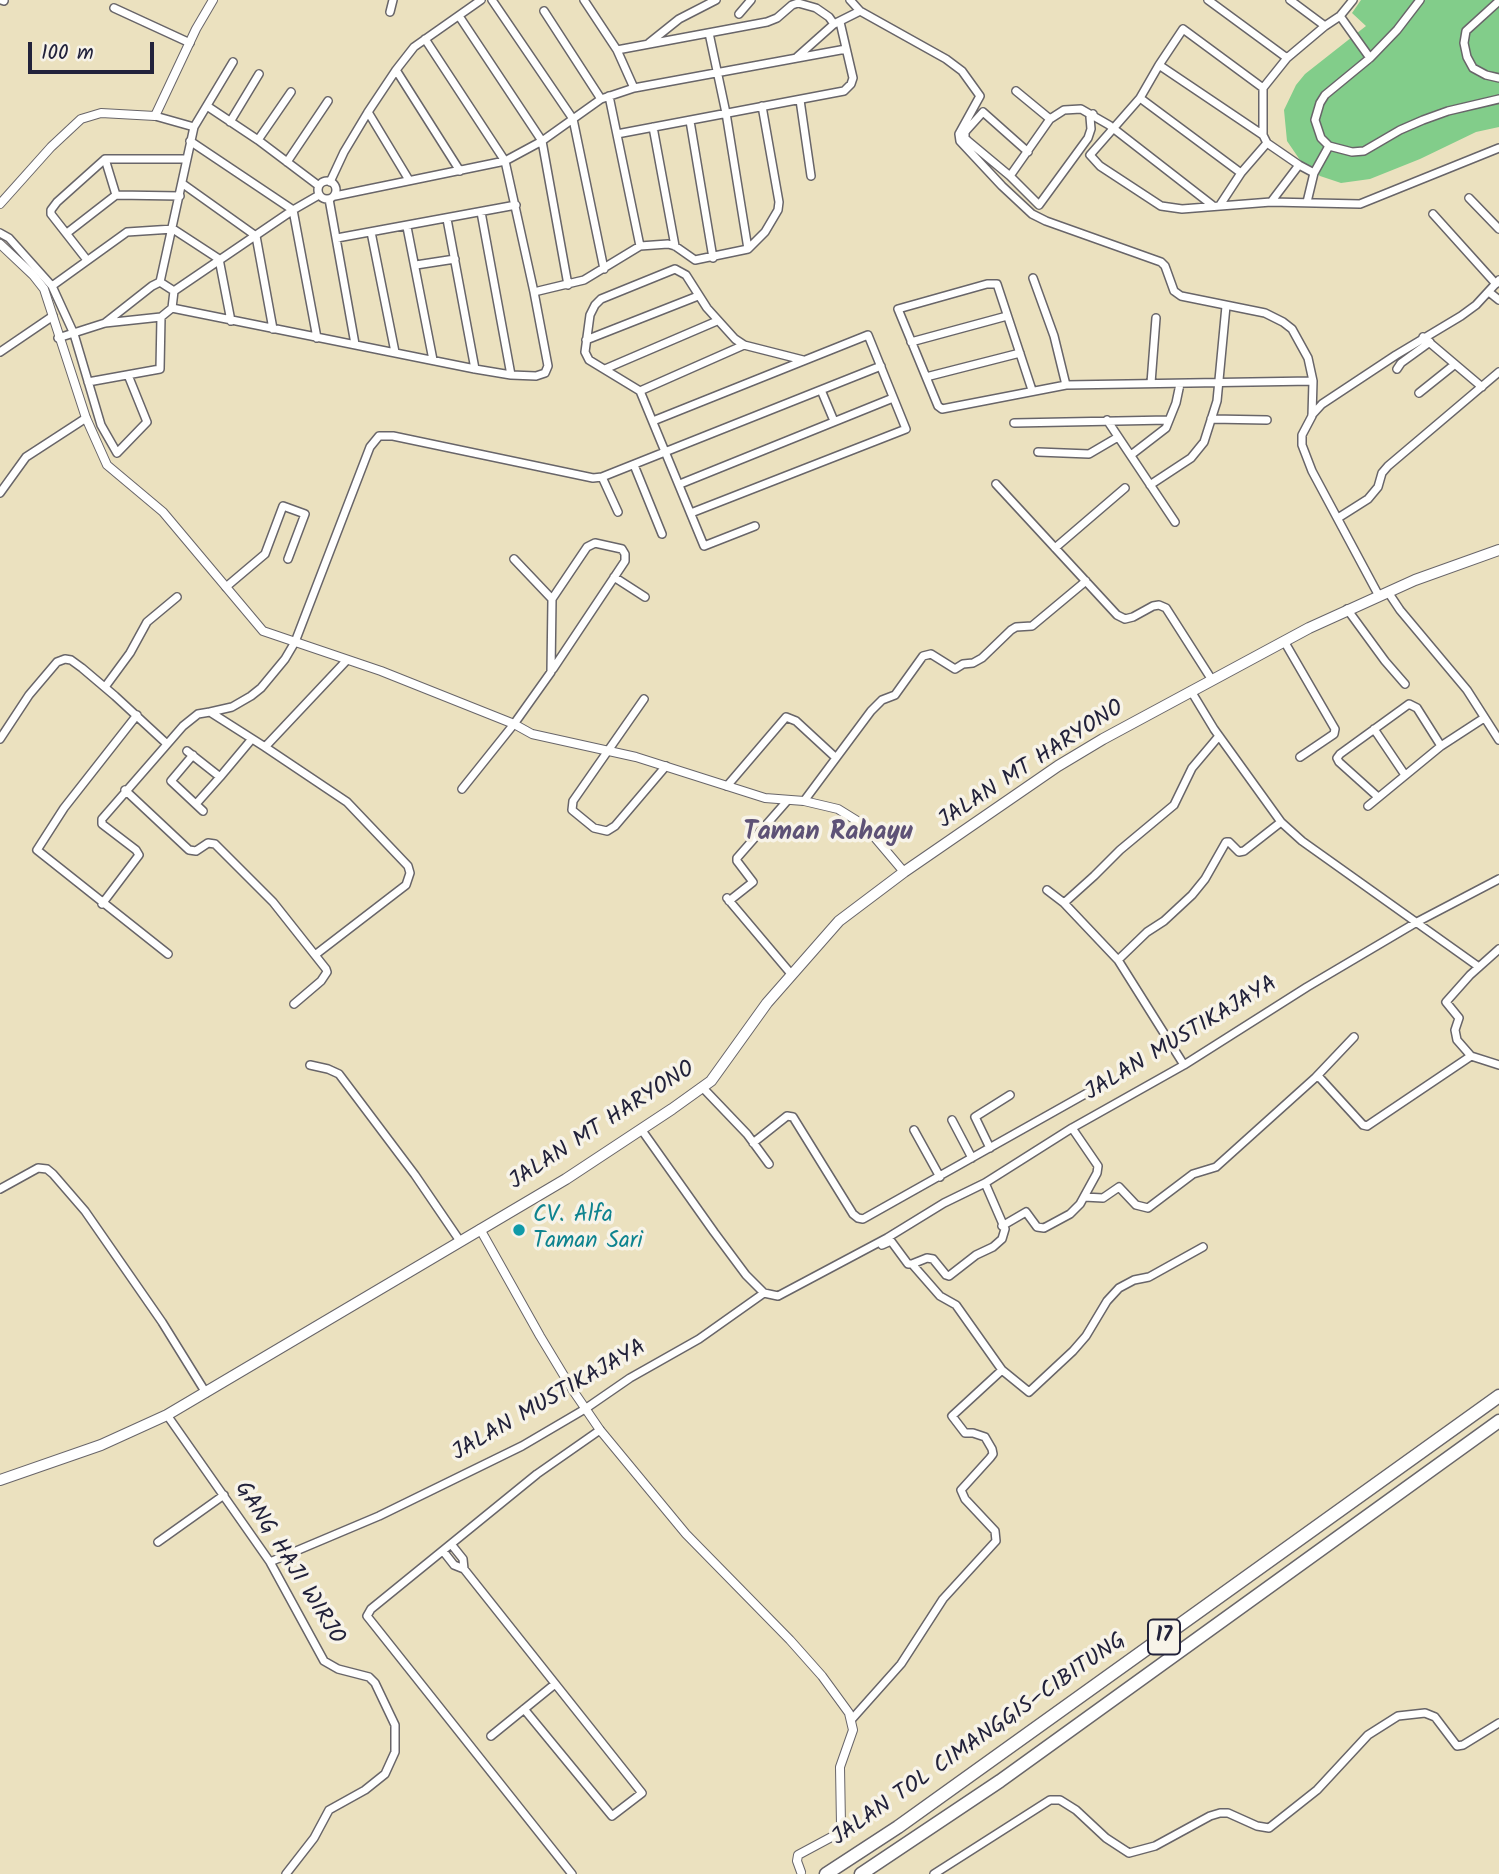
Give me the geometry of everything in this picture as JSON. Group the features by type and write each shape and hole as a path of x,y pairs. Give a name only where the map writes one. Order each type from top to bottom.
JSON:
{"highway":[{"name":"JALAN TOL CIMANGGIS–CIBITUNG","path":"826,1874 898,1827 1499,1396"},
{"name":"JALAN TOL CIMANGGIS–CIBITUNG","path":"861,1874 1000,1781 1499,1421"}],"main road":[{"name":"JALAN MT HARYONO","path":"0,1480 101,1445 167,1415 566,1179 703,1088 767,1003 839,921 904,872 1058,766 1283,640 1383,594 1499,550"}],"street":[{"path":"155,116 213,0"},
{"path":"390,12 393,0"},
{"path":"330,182 368,112 414,47 481,0"},
{"path":"492,0 573,119 604,269"},
{"path":"584,0 617,50 634,88"},
{"path":"648,44 678,19 716,0"},
{"path":"739,14 751,0"},
{"path":"850,0 860,11 946,59 962,71 981,96 959,134 960,141 1032,214 1161,262 1174,291 1181,296 1265,313 1292,330 1308,358 1313,380 1312,416"},
{"path":"1208,0 1287,58"},
{"path":"1290,0 1325,26"},
{"path":"1314,173 1267,143 1263,135 1263,88 1287,58 1340,16 1352,0"},
{"path":"1420,0 1397,30 1370,58 1332,89 1320,103 1315,120 1321,138 1329,146 1352,152 1364,151 1435,116 1499,99"},
{"path":"1499,1 1466,31 1464,43 1473,68 1499,78"},
{"path":"617,50 767,22 798,3 816,8 837,23 853,78 848,89 617,134"},
{"path":"114,8 190,43"},
{"path":"544,11 601,99"},
{"path":"797,58 837,23 860,11"},
{"path":"459,16 542,141 568,285"},
{"path":"1340,16 1370,58"},
{"path":"1263,88 1183,29 1140,99 1112,127 1090,155 1100,166 1161,206 1182,209 1271,202 1360,204 1499,148"},
{"path":"709,33 726,113 748,249"},
{"path":"58,338 104,323 161,317 172,309 475,369 512,375 536,376 545,373 547,370 534,292 505,161 425,39"},
{"path":"172,309 174,291 319,195 332,198 505,161 542,141 601,99 634,88 846,49"},
{"path":"104,323 139,294 160,282 194,127 233,62"},
{"path":"1159,65 1263,135"},
{"path":"396,70 460,172"},
{"path":"230,122 259,74"},
{"path":"1016,91 1050,119"},
{"path":"258,140 291,92"},
{"path":"609,96 640,246"},
{"path":"1140,99 1241,173"},
{"path":"800,100 811,176"},
{"path":"286,162 328,101"},
{"path":"207,106 319,186"},
{"path":"534,292 584,280 640,246 658,243 675,246 695,260 748,249 765,232 778,210 779,202 762,106"},
{"path":"1010,176 1050,119 1057,113 1073,108 1093,114 1102,120 1216,205"},
{"path":"368,112 409,180"},
{"path":"1028,152 983,112 965,132 968,141 1010,176 1039,205 1088,138 1091,129 1090,117 1093,114"},
{"path":"0,204 51,147 81,119 101,113 155,116 194,127"},
{"path":"690,121 713,258"},
{"path":"653,127 675,246"},
{"path":"190,141 293,210 317,338"},
{"path":"1216,205 1267,143"},
{"path":"1307,202 1314,173 1329,146"},
{"path":"88,260 51,214 51,210 105,159 186,159"},
{"path":"105,159 116,195"},
{"path":"1271,202 1299,165"},
{"path":"319,195 319,186 323,182 330,182 335,186 332,198 337,238 355,344"},
{"path":"183,184 256,236 273,329"},
{"path":"67,233 116,195 180,196"},
{"path":"1469,198 1499,229"},
{"path":"337,238 516,205"},
{"path":"481,212 512,375"},
{"path":"1433,215 1497,282 1461,316 1322,404 1302,435 1302,445 1312,471 1383,594 1400,610 1467,690 1499,740"},
{"path":"447,219 475,369"},
{"path":"407,227 433,360"},
{"path":"52,286 127,232 173,229 219,259 231,321"},
{"path":"370,232 395,352"},
{"path":"0,233 9,238 52,286 74,334 92,400 117,453 147,422 128,376"},
{"path":"0,244 38,282 48,299 58,338 86,418 107,465 163,512 263,631 347,660 514,724 532,734 609,750 765,798 804,801 838,809 859,822 904,872"},
{"path":"416,265 455,259"},
{"path":"755,526 704,546 640,391 589,360 585,352 590,315 601,299 675,269 681,271 717,321 744,345 804,360"},
{"path":"1033,278 1054,336 1066,385"},
{"path":"160,282 174,291"},
{"path":"1032,390 997,284 987,284 900,307 898,311 938,406 942,409 1066,385 1313,380"},
{"path":"1489,292 1499,300"},
{"path":"586,340 698,296"},
{"path":"1150,485 1198,451 1204,442 1217,401 1226,306"},
{"path":"0,352 53,316"},
{"path":"911,342 1007,316"},
{"path":"88,382 160,369 161,317"},
{"path":"1151,383 1156,318"},
{"path":"605,369 717,321"},
{"path":"653,421 868,335 881,366 906,429 691,513"},
{"path":"1426,340 1482,387"},
{"path":"1397,369 1426,340"},
{"path":"640,391 744,345"},
{"path":"926,377 1020,354"},
{"path":"1419,393 1454,365"},
{"path":"102,904 138,858 136,850 102,822 125,790 196,715 232,707 251,696 273,674 295,642 370,447 379,436 393,436 593,478 602,477 881,366"},
{"path":"1338,518 1368,499 1375,492 1388,466 1499,372"},
{"path":"1131,455 1166,428 1180,384"},
{"path":"821,390 834,421"},
{"path":"680,484 893,398"},
{"path":"0,493 26,457 86,418"},
{"path":"1211,419 1268,420"},
{"path":"1107,420 1175,522"},
{"path":"1014,423 1169,420"},
{"path":"1038,452 1089,453 1118,437"},
{"path":"634,465 662,534"},
{"path":"602,477 618,512"},
{"path":"996,484 1122,618 1133,617 1153,606 1166,607 1212,680"},
{"path":"1055,548 1125,488"},
{"path":"226,587 265,554 283,506 305,514 288,559"},
{"path":"462,789 514,724 551,672 614,578 625,561 622,550 595,543 587,547 552,599 551,672"},
{"path":"514,559 552,599"},
{"path":"614,578 645,597"},
{"path":"804,801 871,711 882,700 895,695 923,656 931,653 955,669 963,664 973,663 982,658 1011,630 1032,626 1086,581"},
{"path":"105,687 130,653 147,622 177,597"},
{"path":"1348,609 1405,684"},
{"path":"1283,640 1335,729 1334,734 1300,757"},
{"path":"0,739 29,695 61,659 71,660 105,687 167,744"},
{"path":"265,747 347,660"},
{"path":"1191,691 1219,736 1281,822 1302,841 1479,967"},
{"path":"644,699 573,801 575,814 598,831 607,831 615,826 666,766"},
{"path":"1378,796 1337,758 1409,704 1413,704 1441,746"},
{"path":"210,712 347,802 408,866 410,873 405,885 315,956"},
{"path":"137,715 64,808 37,849 102,904 168,954"},
{"path":"727,786 786,717 796,721 835,757"},
{"path":"1368,806 1441,746 1485,718"},
{"path":"1374,729 1405,775"},
{"path":"1063,903 1119,850 1174,805 1192,768 1219,736"},
{"path":"196,804 251,740"},
{"path":"203,811 171,780 190,753 220,777"},
{"path":"125,790 189,850 196,851 208,843 215,844 273,902 326,969 326,976 294,1004"},
{"path":"787,801 737,858 753,881 728,899 792,975"},
{"path":"1118,960 1192,895 1205,879 1226,842 1239,852 1244,851 1281,822"},
{"name":"JALAN MUSTIKAJAYA","path":"772,1296 788,1292 887,1238 944,1203 985,1183 1072,1128 1184,1065 1307,987 1417,922 1499,878"},
{"path":"1047,890 1118,960 1184,1065"},
{"path":"1499,950 1446,1002 1459,1018 1455,1030 1457,1040 1471,1056 1499,1065"},
{"path":"1084,1197 1103,1198 1119,1187 1136,1205 1149,1208 1192,1174 1216,1167 1316,1077 1354,1037"},
{"path":"1316,1077 1320,1077 1363,1125 1367,1126 1471,1056"},
{"path":"310,1065 339,1074 415,1175 460,1241"},
{"path":"703,1088 769,1164"},
{"path":"753,1143 787,1116 793,1117 853,1214 860,1219 940,1177 1096,1088"},
{"path":"990,1148 975,1116 1010,1095"},
{"path":"952,1120 972,1158"},
{"path":"1002,1226 1026,1212 1037,1227 1044,1228 1070,1214 1084,1197 1098,1166 1072,1128"},
{"path":"641,1129 730,1254 764,1293 780,1299 789,1296 891,1241 908,1264 912,1264 940,1296 956,1305 1002,1370 1025,1391 1031,1391 1080,1343 1107,1301 1119,1288 1149,1277 1203,1247"},
{"path":"914,1130 940,1177"},
{"path":"0,1189 38,1168 47,1169 53,1174 85,1211 162,1322 206,1393"},
{"path":"912,1264 927,1258 933,1259 949,1276 979,1252 999,1242 1005,1232 985,1183"},
{"path":"480,1229 540,1336 600,1430 686,1534 822,1676 852,1719 849,1745 839,1767 842,1815 839,1833 798,1855 801,1872"},
{"name":"JALAN MUSTIKAJAYA","path":"270,1562 379,1516 482,1466 585,1409 630,1378 699,1339 764,1293"},
{"path":"852,1719 901,1664 943,1599 996,1541 995,1531 965,1499 961,1490 990,1458 992,1449 985,1437 965,1433 952,1416 1002,1370"},
{"name":"GANG HAJI WIRJO","path":"167,1415 270,1562 324,1661 338,1669 369,1677 391,1713 397,1738 393,1759 384,1774 365,1790 329,1810 314,1838 286,1874"},
{"path":"572,1874 368,1618 371,1609 443,1550 537,1474 600,1430"},
{"path":"158,1542 224,1495"},
{"path":"451,1544 463,1559 464,1569"},
{"path":"443,1550 454,1565 464,1569 642,1793 612,1816 524,1709"},
{"path":"491,1735 555,1684"},
{"path":"934,1874 1050,1800 1060,1800 1106,1838 1129,1853 1155,1846 1220,1813 1228,1812 1257,1826 1269,1828 1317,1790 1368,1735 1398,1716 1425,1713 1435,1717 1457,1745 1463,1745 1499,1723"}],"green space":[{"path":"1361,0 1499,0 1499,127 1476,132 1370,179 1341,183 1320,176 1300,160 1287,141 1284,110 1296,85 1305,74 1366,26 1352,13"}],"place":[{"name":"CV. Alfa Taman Sari","path":"519,1230"}],"district":[{"name":"Taman Rahayu","path":"828,835"}]}
